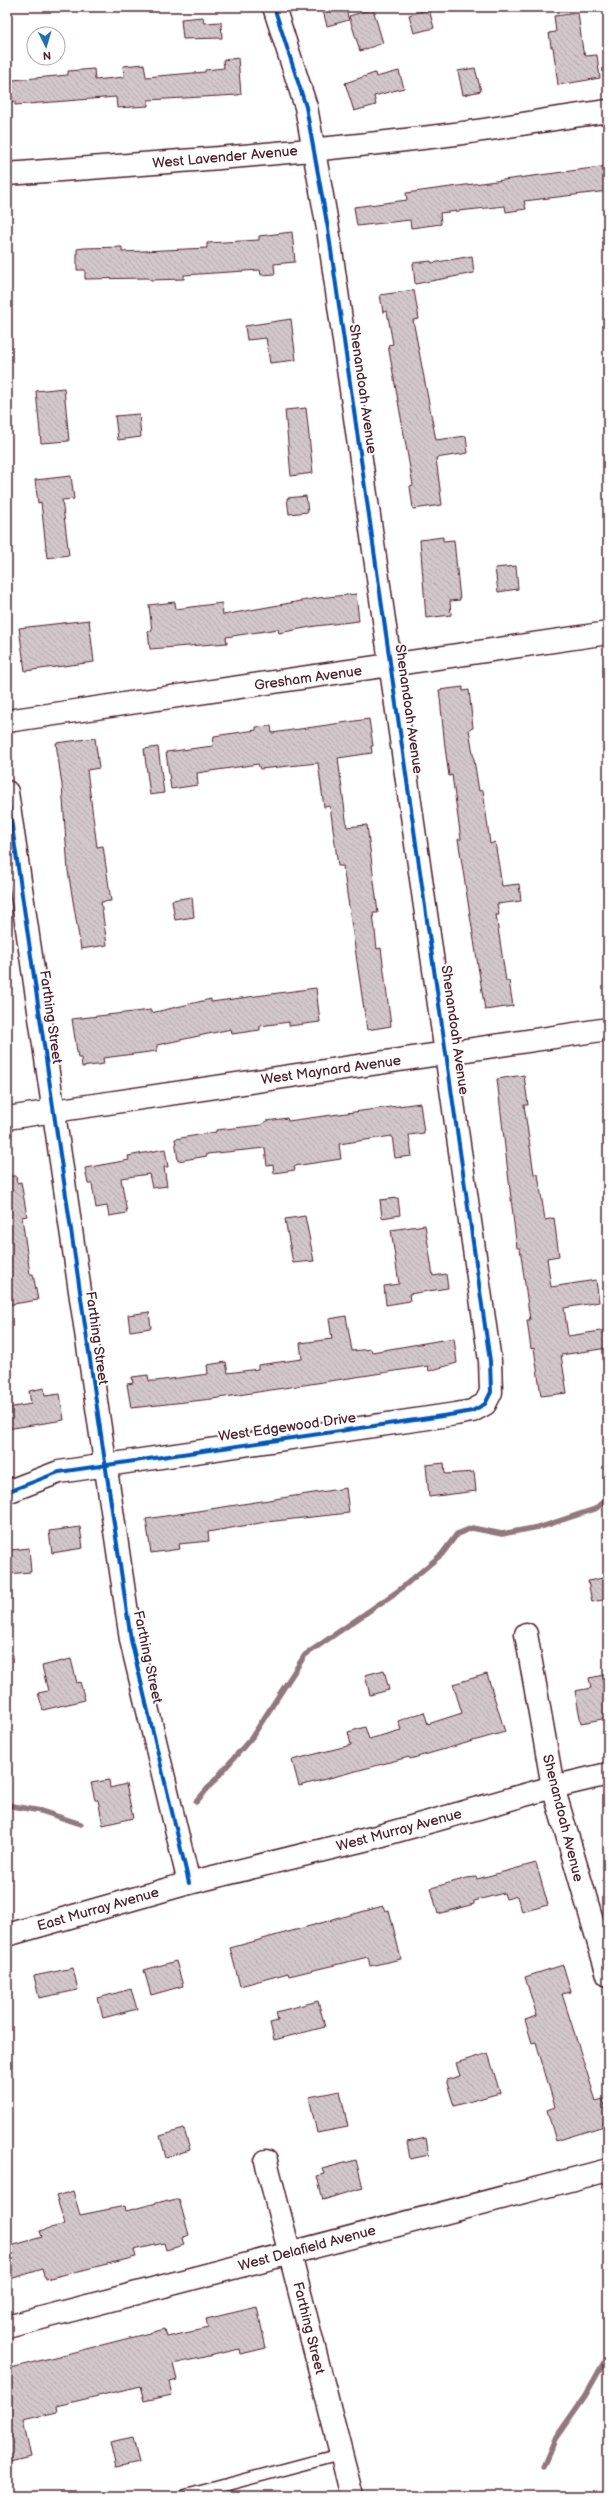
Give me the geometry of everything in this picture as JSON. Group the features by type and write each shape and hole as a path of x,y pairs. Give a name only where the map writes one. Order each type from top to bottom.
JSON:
{"street":[{"name":"Shenandoah Avenue","path":"274,7 306,107 328,229 447,1053 490,1361 490,1392 485,1404 472,1411"},
{"name":"West Lavender Avenue","path":"7,174 239,157 454,134 608,111"},
{"name":"Gresham Avenue","path":"7,721 392,666 608,633"},
{"name":"Farthing Street","path":"7,792 104,1465 131,1640 189,1883"},
{"name":"West Maynard Avenue","path":"7,1118 608,1030"},
{"name":"West Edgewood Drive","path":"7,1492 58,1472 472,1411"},
{"name":"Shenandoah Avenue","path":"526,1634 553,1787 608,1975"},
{"name":"West Murray Avenue","path":"189,1883 372,1838 553,1787 608,1774"},
{"name":"East Murray Avenue","path":"7,1934 189,1883"},
{"name":"Farthing Street","path":"266,2161 352,2496"},
{"name":"West Delafield Avenue","path":"7,2327 608,2170"}],"lane":[{"path":"184,2496 342,2454"}],"building":[{"path":"322,7 345,7 349,20 327,26"},
{"path":"373,9 383,43 360,51 349,16"},
{"path":"429,9 434,28 414,33 409,15"},
{"path":"578,13 583,51 586,56 597,55 600,78 558,85 553,47 551,47 549,33 556,32 554,16"},
{"path":"203,17 204,23 221,22 222,38 183,39 181,19"},
{"path":"238,58 241,94 238,95 148,100 148,106 117,108 116,97 15,105 15,101 7,102 7,82 13,80 68,75 68,71 94,69 95,80 124,77 123,66 144,64 146,77 205,72 205,70 224,68 223,60"},
{"path":"475,68 481,91 463,95 458,71"},
{"path":"399,71 404,88 374,96 376,105 354,111 345,83 375,73 376,77"},
{"path":"608,166 608,191 524,201 526,209 506,212 505,206 440,213 441,224 411,228 410,220 357,226 354,207 407,200 406,193"},
{"path":"292,232 295,262 274,264 275,274 261,275 260,270 184,275 184,279 85,279 85,270 77,270 77,249 122,247 122,252 207,248 207,243 259,240 259,236"},
{"path":"472,256 474,273 415,284 413,263 431,261 432,263"},
{"path":"414,290 419,319 413,320 436,440 466,436 468,453 436,458 442,505 413,509 410,486 413,485 388,345 393,344 387,311 383,312 380,295"},
{"path":"291,319 296,360 270,363 266,338 247,340 245,326"},
{"path":"64,388 69,441 41,443 36,391"},
{"path":"306,408 313,473 291,476 285,410"},
{"path":"139,414 141,437 118,440 115,416"},
{"path":"71,476 74,499 62,500 69,555 47,558 41,502 38,503 35,480"},
{"path":"306,496 308,512 289,514 287,498"},
{"path":"443,537 443,541 454,540 460,600 450,601 451,615 426,618 420,540"},
{"path":"516,566 518,589 498,592 495,568"},
{"path":"356,594 359,621 316,626 279,633 278,629 226,637 227,643 150,649 148,631 152,631 149,605 175,602 176,609 222,603 223,615 318,598"},
{"path":"89,620 94,662 25,671 19,628"},
{"path":"463,687 463,691 469,690 473,728 469,729 479,791 483,790 490,844 495,842 502,886 519,884 521,901 497,904 499,915 496,915 506,981 509,981 513,1006 485,1010 458,839 461,839 452,775 449,776 439,690"},
{"path":"369,719 373,746 371,746 372,753 338,758 347,827 367,825 378,913 373,913 377,949 381,948 391,1026 367,1030 343,866 338,866 330,806 324,807 318,763 260,769 258,764 197,773 198,785 171,789 166,752 213,746 214,736 256,730 256,727 271,726 272,733"},
{"path":"95,738 99,768 87,770 97,847 103,846 111,901 101,902 107,945 81,949 68,871 62,785 56,743"},
{"path":"158,747 164,793 150,795 144,749"},
{"path":"192,897 194,917 175,920 172,900"},
{"path":"316,988 320,1022 289,1026 289,1022 260,1026 260,1030 232,1034 231,1029 157,1045 157,1051 103,1058 104,1064 82,1067 81,1058 78,1058 72,1019 151,1010 151,1013 211,999 211,1002"},
{"path":"524,1075 528,1105 524,1105 534,1174 538,1174 545,1220 554,1218 559,1256 547,1258 551,1287 596,1280 599,1302 564,1308 568,1336 607,1330 608,1332 608,1348 561,1355 567,1393 541,1396 534,1348 531,1349 527,1320 530,1320 520,1248 517,1248 497,1079"},
{"path":"420,1103 424,1133 409,1135 412,1156 395,1158 392,1136 339,1144 341,1159 294,1166 295,1170 274,1173 273,1165 267,1166 265,1148 207,1154 207,1156 178,1161 175,1139 216,1132 216,1130 261,1125 267,1121 287,1118 288,1121"},
{"path":"165,1149 168,1167 164,1167 167,1186 152,1188 149,1174 121,1178 127,1213 109,1216 107,1206 96,1208 92,1184 88,1184 85,1168 129,1160 128,1156"},
{"path":"7,1176 16,1176 17,1183 21,1182 27,1216 22,1217 30,1274 33,1274 38,1300 7,1305"},
{"path":"398,1198 400,1215 382,1218 380,1200"},
{"path":"305,1216 314,1261 293,1263 285,1219"},
{"path":"425,1225 433,1276 446,1274 448,1288 409,1294 410,1301 386,1305 384,1286 399,1284 391,1230"},
{"path":"149,1312 151,1328 130,1331 128,1315"},
{"path":"346,1316 352,1351 371,1349 372,1352 454,1338 457,1363 429,1371 428,1366 212,1399 131,1408 127,1384 133,1383 132,1377 148,1375 149,1381 156,1381 208,1374 207,1365 226,1362 228,1373 258,1369 258,1365 302,1359 300,1343 332,1339 329,1319"},
{"path":"44,1388 45,1396 60,1394 64,1420 7,1429 7,1408 31,1404 29,1391"},
{"path":"444,1463 445,1474 474,1472 476,1491 429,1497 426,1465"},
{"path":"346,1488 349,1513 266,1522 208,1532 209,1541 179,1544 180,1549 151,1553 146,1519"},
{"path":"80,1527 83,1548 52,1553 49,1531"},
{"path":"29,1548 31,1572 7,1574 7,1552 11,1552 11,1550"},
{"path":"608,1577 608,1599 592,1602 588,1581"},
{"path":"71,1659 77,1683 80,1682 85,1700 43,1710 38,1693 48,1691 42,1666"},
{"path":"384,1670 389,1690 370,1695 365,1675"},
{"path":"487,1674 505,1732 410,1759 409,1757 299,1786 292,1760 351,1745 348,1732 365,1727 369,1739 401,1730 398,1721 424,1712 428,1724 462,1713 453,1684"},
{"path":"605,1675 608,1694 608,1718 581,1723 575,1691 591,1688 589,1678"},
{"path":"109,1780 110,1788 126,1784 133,1818 103,1825 98,1800 95,1800 91,1783"},
{"path":"536,1863 548,1905 522,1912 518,1896 506,1899 504,1893 474,1901 474,1904 438,1914 431,1888 467,1878 476,1877 477,1879"},
{"path":"383,1906 385,1911 389,1910 401,1959 370,1966 368,1957 289,1976 288,1973 240,1986 230,1948"},
{"path":"176,1961 183,1986 151,1995 144,1970"},
{"path":"563,1965 571,1992 562,1994 596,2101 603,2099 608,2120 603,2122 604,2126 556,2141 547,2110 555,2107 536,2042 532,2043 525,2020 537,2016 525,1977"},
{"path":"73,1968 78,1990 39,1998 34,1976"},
{"path":"131,1989 137,2009 103,2018 98,1998"},
{"path":"318,2001 325,2027 274,2040 270,2023 278,2021 276,2012"},
{"path":"488,2053 500,2093 454,2106 446,2080 460,2076 456,2063"},
{"path":"340,2091 348,2127 317,2133 309,2097"},
{"path":"184,2129 190,2150 166,2157 160,2136"},
{"path":"426,2138 429,2155 410,2159 407,2142"},
{"path":"356,2160 363,2188 323,2200 317,2176 324,2174 322,2169"},
{"path":"73,2191 80,2215 125,2206 126,2211 168,2200 169,2202 179,2199 189,2235 182,2238 184,2245 166,2250 164,2243 134,2250 136,2257 46,2279 43,2269 7,2280 7,2247 42,2237 40,2231 65,2224 56,2196"},
{"path":"257,2307 266,2348 241,2354 240,2349 173,2364 177,2380 169,2382 172,2395 144,2401 140,2386 56,2406 57,2412 23,2420 31,2457 7,2463 7,2369 165,2329 167,2337 208,2328 206,2319"},
{"path":"133,2437 139,2463 116,2468 110,2442"}],"waterway":[{"path":"196,1802 252,1737 305,1655 398,1591 442,1554 457,1534 472,1528 502,1534 544,1526 595,1509 608,1499"},
{"path":"7,1805 41,1811 81,1824"},
{"path":"543,2467 555,2439 585,2396 608,2355"}],"cycle path":[{"path":"7,1492 59,1472 472,1411 485,1404 491,1392 490,1361 328,229 306,107 274,7"},
{"path":"7,792 131,1640 189,1883"}]}
